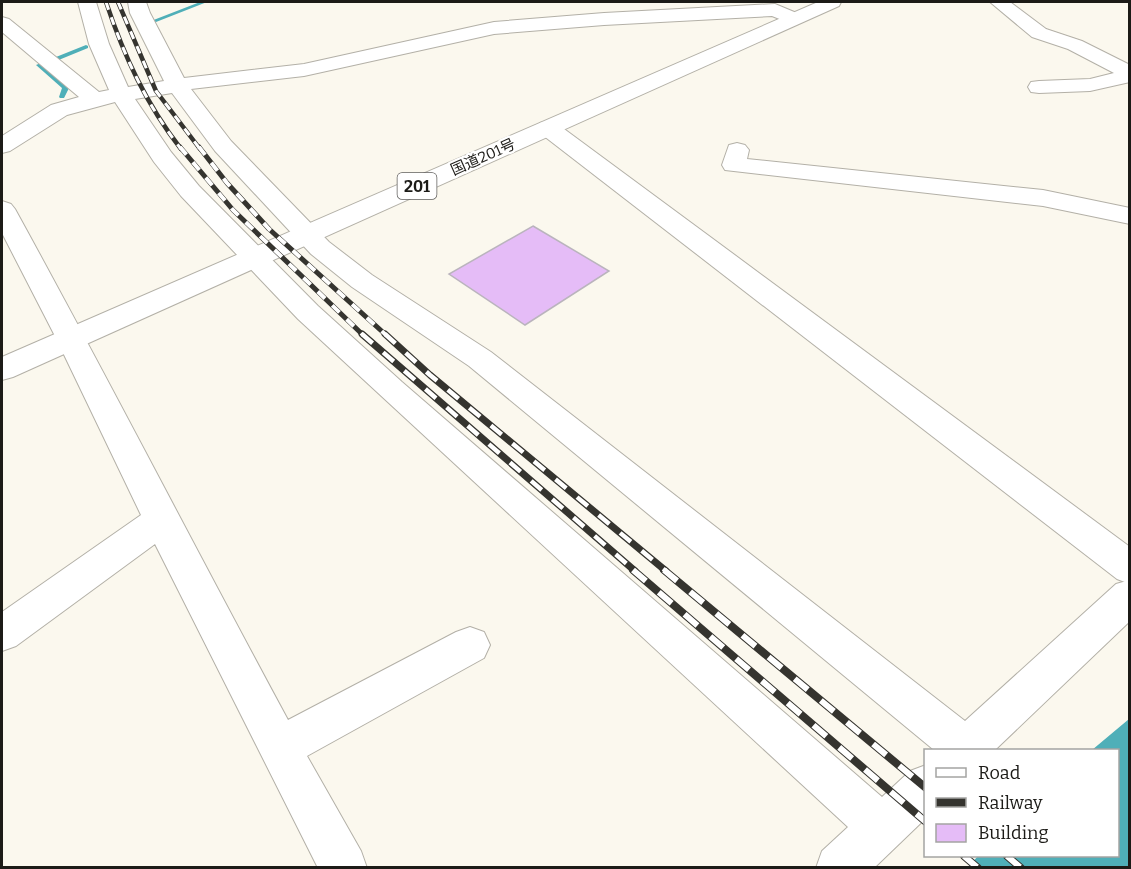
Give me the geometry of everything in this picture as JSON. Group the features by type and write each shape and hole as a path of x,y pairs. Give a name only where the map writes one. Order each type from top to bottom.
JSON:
{"main road":[{"path":"87,2 91,21 120,96 180,182 254,259 338,342 882,827"},
{"path":"136,2 177,86 223,146 306,235 362,281 480,359 964,749"},
{"name":"国道201号","path":"2,369 832,2"},
{"path":"999,2 1039,33 1075,45 1130,75"},
{"path":"2,146 59,110 95,99 304,70 494,28 534,23 775,10 792,18"},
{"path":"2,23 95,99"},
{"path":"1039,87 1090,85 1130,75"},
{"path":"548,128 1130,568"},
{"path":"737,150 734,165 1043,198 1130,216"},
{"path":"2,209 71,338 161,520 279,748 344,867"},
{"path":"2,634 161,520"},
{"path":"966,749 1130,596"},
{"path":"279,748 470,645"},
{"path":"839,867 924,789"}],"water":[{"path":"1129,719 1129,867 968,867 977,857 1119,857 1119,749 1093,749"}],"building":[{"path":"533,226 609,271 525,325 449,274"}],"waterway":[{"path":"154,21 204,2"},
{"path":"62,97 66,88 39,65 86,47"}],"railway":[{"path":"106,2 137,79 157,115 181,149"},
{"path":"118,2 156,91 200,149"},
{"path":"180,147 233,210 363,335"},
{"path":"199,147 227,183 269,229 386,335"},
{"path":"362,334 635,571"},
{"path":"385,334 430,375 666,571"},
{"path":"633,570 924,820"},
{"path":"664,570 924,786"},
{"path":"965,857 978,868"},
{"path":"1008,857 1021,868"}]}
